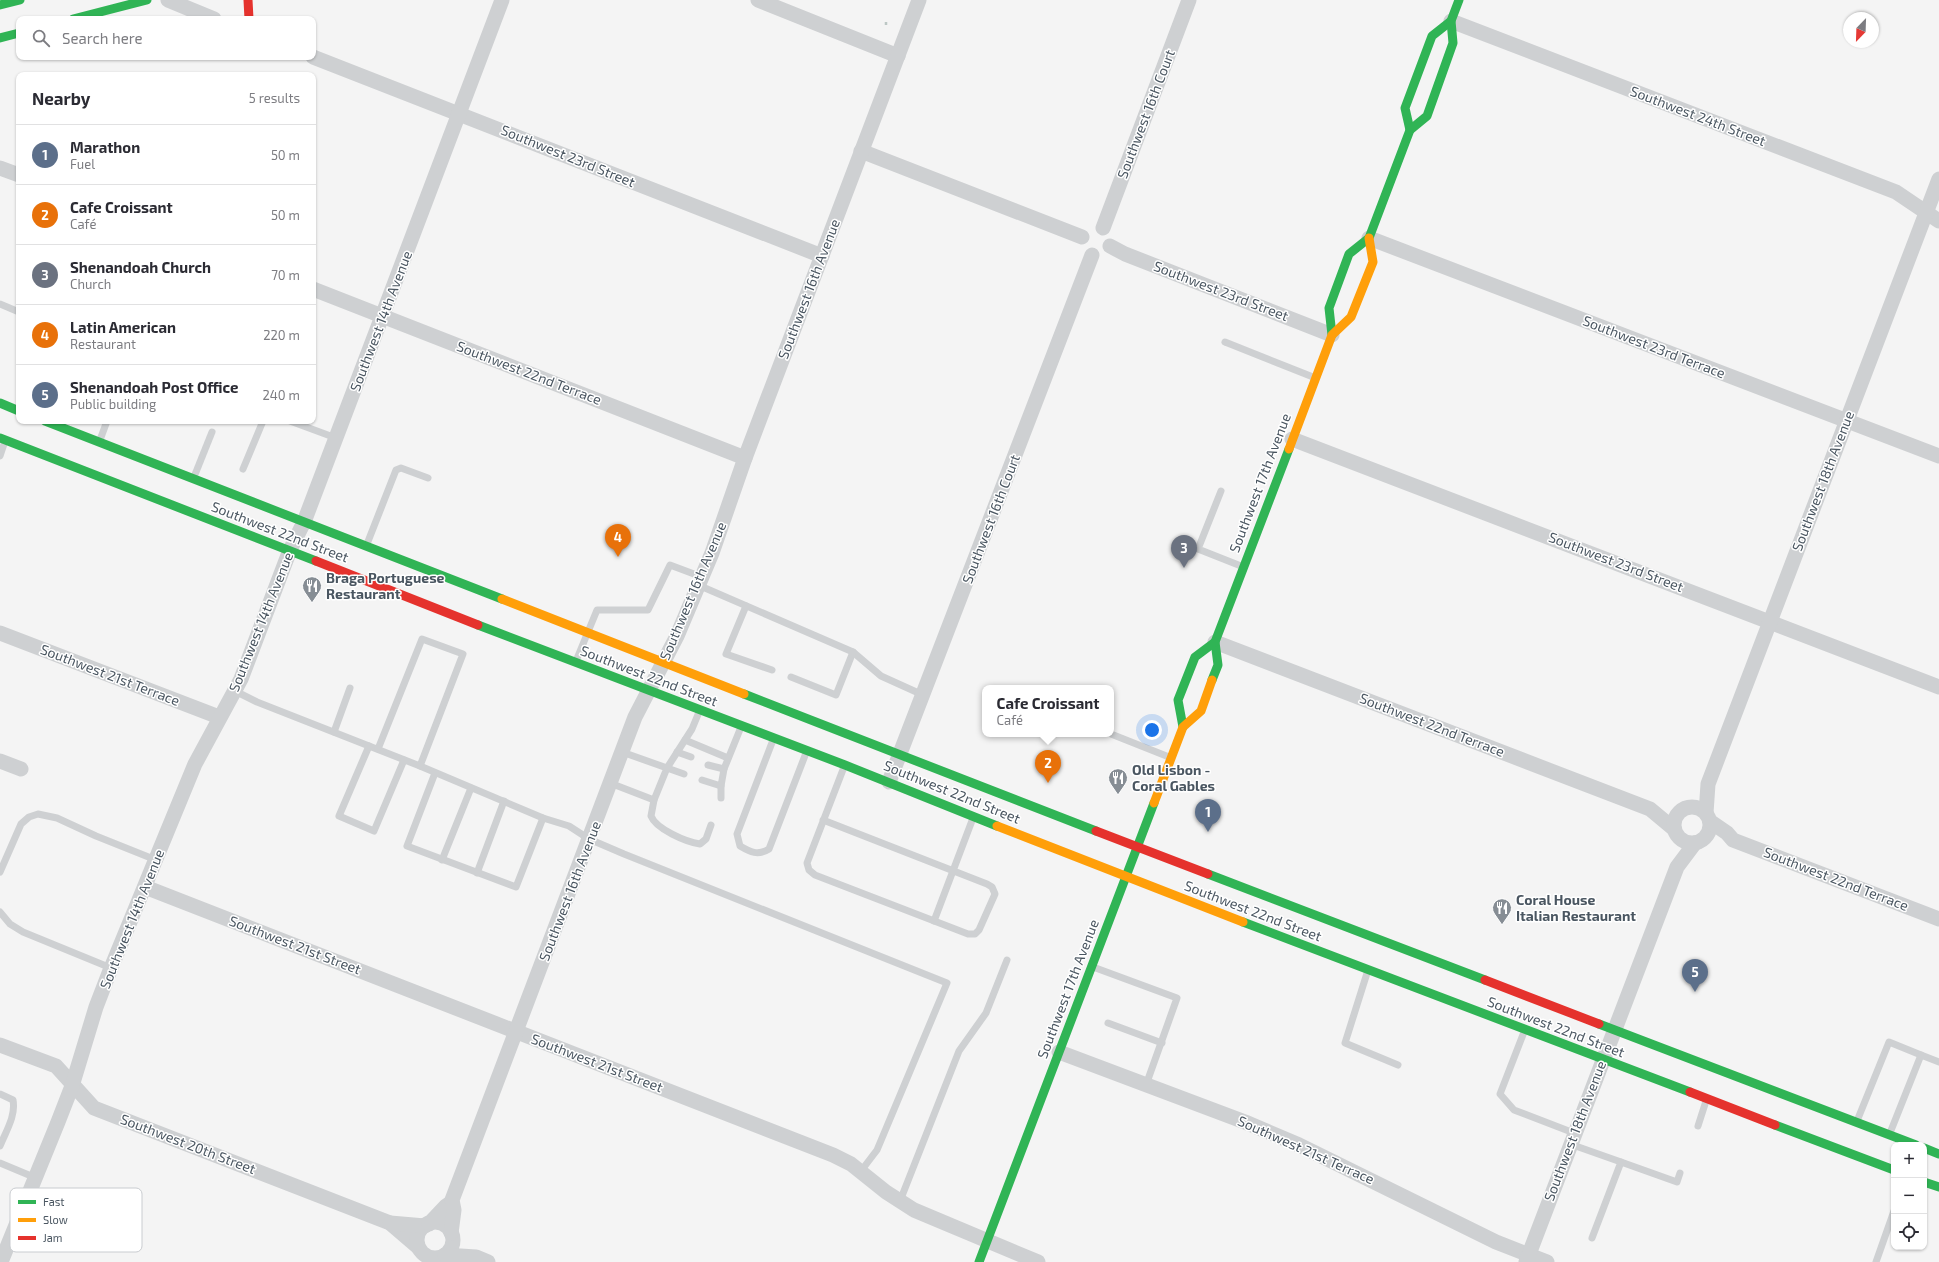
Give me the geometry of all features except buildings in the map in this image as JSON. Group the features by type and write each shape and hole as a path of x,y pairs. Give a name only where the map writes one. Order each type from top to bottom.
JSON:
{"main road":[{"path":"4,3 20,0"},
{"path":"85,16 147,0"},
{"path":"248,0 249,16"},
{"name":"Southwest 17th Avenue","path":"979,1262 1183,727 1200,711 1218,665 1214,642 1315,377 1332,335 1351,317 1372,262 1369,238 1410,130 1427,116 1453,44 1451,21 1459,0"},
{"path":"1410,130 1405,108 1432,36 1451,21"},
{"path":"0,38 16,34"},
{"name":"Southwest 17th Avenue","path":"1332,335 1329,308 1350,254 1369,238"},
{"path":"0,404 16,410"},
{"name":"Southwest 22nd Street","path":"56,424 193,479 901,754 1137,848 1908,1142"},
{"name":"Southwest 22nd Street","path":"3,439 648,691 889,782 1125,877 1891,1169"},
{"path":"1183,727 1178,700 1195,656 1214,642"},
{"path":"1927,1149 1939,1154"},
{"path":"1927,1183 1939,1188"}],"street":[{"path":"168,0 207,16"},
{"name":"Southwest 14th Avenue","path":"32,1188 72,1086 86,1035 111,968 195,764 235,691 290,550 304,522 502,0"},
{"path":"758,0 898,56"},
{"name":"Southwest 16th Avenue","path":"452,1235 454,1210 452,1202 516,1031 636,717 677,636 700,581 745,458 919,0"},
{"name":"Southwest 16th Court","path":"1103,228 1189,0"},
{"name":"Southwest 24th Street","path":"1451,21 1896,192 1939,222"},
{"name":"Southwest 23rd Street","path":"316,58 822,256"},
{"path":"861,152 1082,237"},
{"path":"0,168 16,174"},
{"name":"Southwest 18th Avenue","path":"1709,817 1708,784 1939,179"},
{"path":"1090,228 1103,228 1110,237 1110,246 1105,253 1096,256 1092,255 1085,250 1082,237 1090,228"},
{"name":"Southwest 23rd Terrace","path":"1369,238 1939,456"},
{"name":"Southwest 23rd Street","path":"1110,246 1125,254 1332,335"},
{"name":"Southwest 16th Court","path":"889,782 924,695 1092,255"},
{"name":"Southwest 22nd Terrace","path":"316,290 745,458"},
{"name":"Southwest 23rd Street","path":"1292,440 1770,621 1939,687"},
{"name":"Southwest 21st Terrace","path":"0,633 219,718"},
{"name":"Southwest 22nd Terrace","path":"1214,642 1650,809 1676,833"},
{"path":"0,761 21,769"},
{"name":"Southwest 18th Avenue","path":"1684,808 1708,784"},
{"path":"1698,807 1709,817 1709,832 1699,842 1686,842 1676,833 1675,818 1684,808 1698,807"},
{"name":"Southwest 22nd Terrace","path":"1650,809 1684,808"},
{"name":"Southwest 22nd Terrace","path":"1709,817 1727,832 1733,840 1939,919"},
{"name":"Southwest 18th Avenue","path":"1676,833 1677,867"},
{"name":"Southwest 22nd Terrace","path":"1699,842 1725,842 1733,840"},
{"name":"Southwest 18th Avenue","path":"1528,1259 1572,1138 1677,867 1699,842"},
{"name":"Southwest 21st Street","path":"145,887 833,1155 861,1171 900,1201 930,1217 1038,1262"},
{"name":"Southwest 20th Street","path":"0,1045 56,1066 72,1086 94,1108 390,1223 427,1224"},
{"name":"Southwest 21st Terrace","path":"1059,1052 1245,1122 1299,1145 1528,1259 1546,1262"},
{"name":"Southwest 16th Avenue","path":"427,1224 452,1202"},
{"name":"Southwest 20th Street","path":"390,1223 420,1254"},
{"path":"427,1224 442,1224 452,1235 482,1260 434,1258 420,1254 418,1235 427,1224"},
{"path":"441,1258 452,1244 452,1235"},
{"name":"Southwest 14th Avenue","path":"1,1262 10,1240"}],"lane":[{"path":"0,304 16,311"},
{"path":"1225,342 1315,377"},
{"path":"99,442 106,424"},
{"path":"243,469 262,424"},
{"path":"298,424 336,438"},
{"path":"193,479 212,432"},
{"path":"0,456 3,439"},
{"path":"366,546 396,470 401,468 428,478"},
{"path":"1221,491 1198,549 1243,567"},
{"path":"575,662 597,610 648,610 670,565 746,606 853,652 881,676 924,695"},
{"path":"746,606 726,654 772,670"},
{"path":"378,749 422,639 463,654 420,766"},
{"path":"791,677 836,695 853,652"},
{"path":"334,732 350,688"},
{"path":"235,691 256,702 378,749 543,818 569,826 589,839 947,983 877,1150 861,1171"},
{"path":"700,710 685,740 667,768 654,800 651,816 652,820 660,827 691,842 700,844 706,839 711,825"},
{"path":"721,798 721,786 724,769 741,726"},
{"path":"1114,735 1171,757"},
{"path":"774,738 737,834 740,846 756,854 763,853 769,849 807,751"},
{"path":"685,740 728,758"},
{"path":"369,746 339,816 374,831 404,760"},
{"path":"622,752 684,774"},
{"path":"677,752 691,757"},
{"path":"708,765 724,769"},
{"path":"823,820 988,884 992,887 995,894 979,930 975,934 968,934 815,875 809,870 807,863 823,820 845,765"},
{"path":"435,773 406,846 516,887 543,818"},
{"path":"702,780 721,786"},
{"path":"610,783 654,800"},
{"path":"442,860 471,788"},
{"path":"477,873 504,802"},
{"path":"0,872 21,824 29,817 38,814 57,818 96,836 156,860"},
{"path":"934,921 974,816"},
{"path":"0,912 10,924 23,932 111,968"},
{"path":"900,1201 959,1051 986,1013 1007,960"},
{"path":"1091,966 1177,998 1146,1085"},
{"path":"1368,970 1345,1043 1398,1065"},
{"path":"1108,1023 1162,1043"},
{"path":"1525,1030 1500,1094 1514,1110 1621,1162 1677,1182 1680,1173"},
{"path":"1857,1123 1888,1042 1939,1062"},
{"path":"1889,1135 1921,1055"},
{"path":"0,1094 13,1100 14,1107 13,1114 2,1137 0,1146"},
{"path":"1698,1126 1707,1099"},
{"path":"1592,1238 1621,1162"},
{"path":"0,1163 36,1178"},
{"path":"1876,1262 1893,1214"}],"path":[{"path":"886,22 886,27"}],"traffic: fast":[{"path":"0,5 20,0"},
{"path":"85,16 147,0"},
{"path":"1332,335 1329,308 1349,254 1369,238 1410,130 1427,116 1453,43 1451,21 1459,0"},
{"path":"1410,130 1405,108 1432,36 1451,21"},
{"path":"0,38 16,34"},
{"path":"0,403 16,410"},
{"path":"53,424 502,599"},
{"path":"0,438 316,561"},
{"path":"1212,680 1218,665 1215,642 1289,449"},
{"path":"478,625 845,765 997,826"},
{"path":"1183,727 1178,700 1195,657 1215,642"},
{"path":"744,694 1096,831"},
{"path":"979,1262 1154,803"},
{"path":"1208,874 1485,980"},
{"path":"1243,922 1690,1092"},
{"path":"1599,1024 1908,1142"},
{"path":"1775,1125 1891,1169"},
{"path":"1927,1149 1939,1154"},
{"path":"1927,1183 1939,1187"}],"traffic: slow":[{"path":"1289,449 1332,335 1351,317 1373,262 1369,238"},
{"path":"502,599 744,694"},
{"path":"1154,803 1183,727 1201,711 1212,680"},
{"path":"997,826 1243,922"}],"traffic: jam":[{"path":"248,0 249,16"},
{"path":"316,561 478,625"},
{"path":"1096,831 1208,874"},
{"path":"1485,980 1599,1024"},
{"path":"1690,1092 1775,1125"}],"place":[{"name":"Latin American","path":"618,557"},
{"name":"Shenandoah Church","path":"1184,568"},
{"name":"Braga Portuguese Restaurant","path":"312,603"},
{"name":"Cafe Croissant","path":"1048,783"},
{"name":"Old Lisbon - Coral Gables","path":"1118,795"},
{"name":"Marathon","path":"1208,832"},
{"name":"Coral House Italian Restaurant","path":"1502,925"},
{"name":"Shenandoah Post Office","path":"1695,992"}]}
